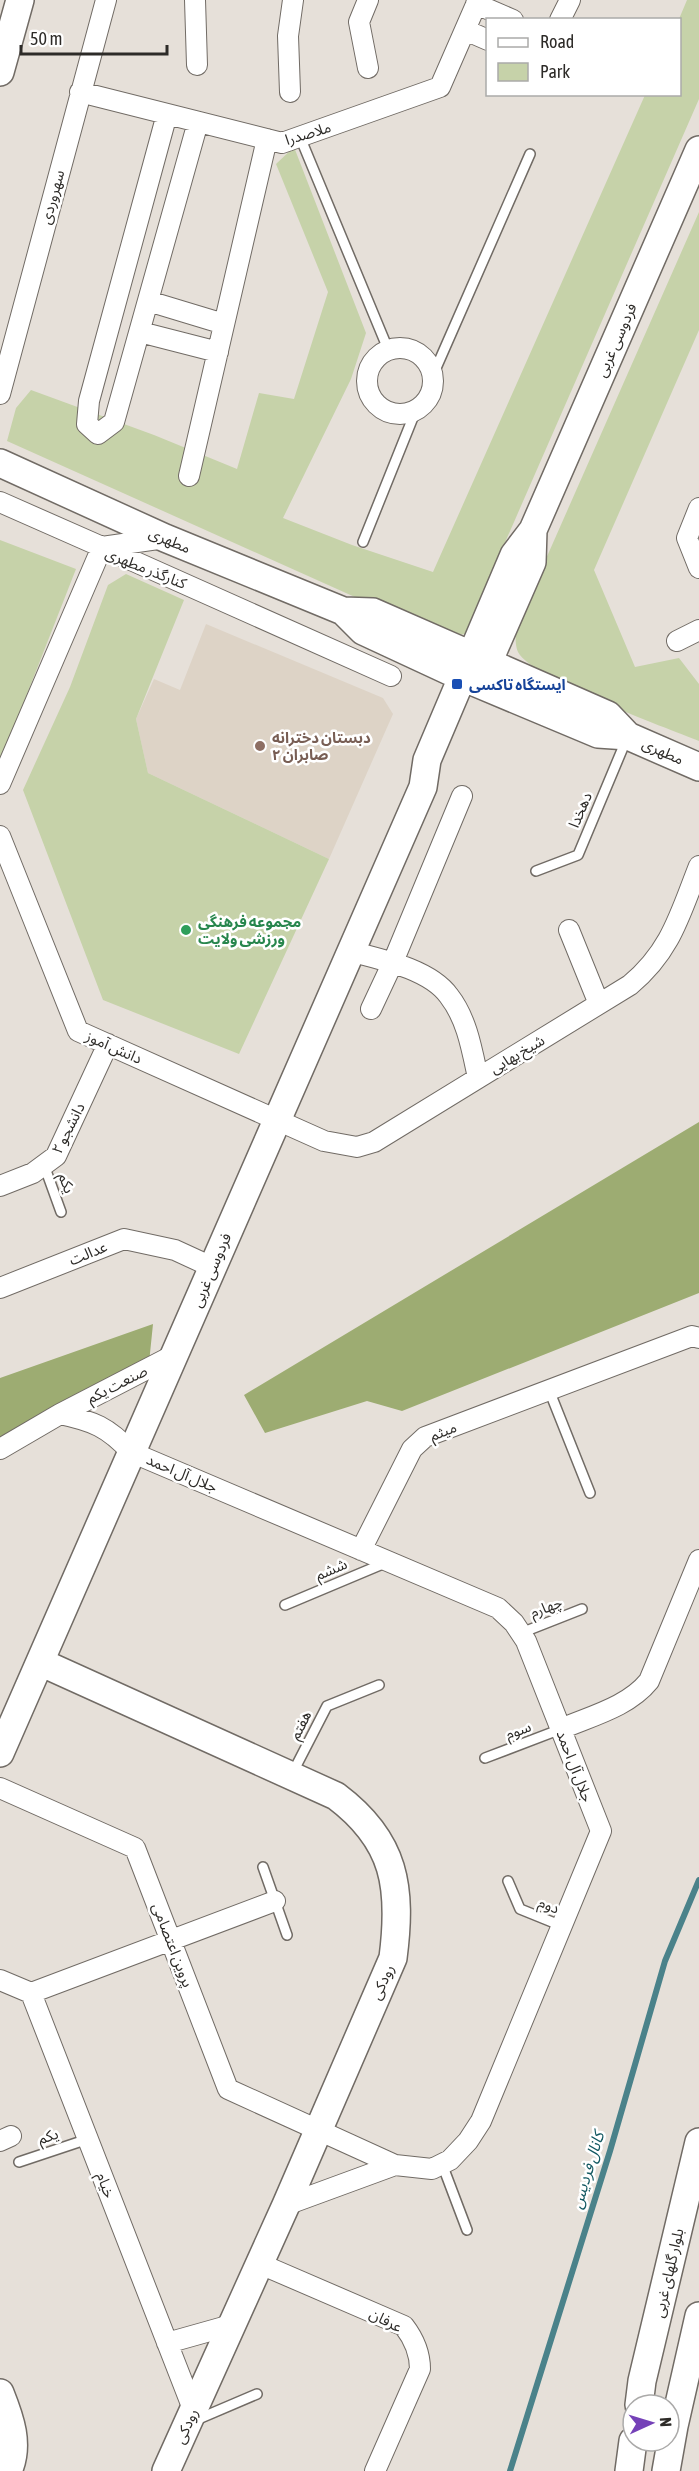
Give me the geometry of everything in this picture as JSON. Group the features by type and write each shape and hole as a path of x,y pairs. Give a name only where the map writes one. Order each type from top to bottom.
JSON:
{"main road":[{"path":"0,72 20,0"},
{"name":"فردوسی غربی","path":"0,1753 349,951 423,787 427,760 475,670 514,555 533,530 699,150"},
{"name":"مطهری","path":"0,463 165,538 343,611 363,631 475,670 598,734 628,736 699,767"},
{"name":"رودکی","path":"40,1662 336,1796 356,1811 374,1832 388,1859 397,1892 397,1925 393,1958 286,2205 166,2471"},
{"name":"بلوار گلهای غربی","path":"640,2393 699,2142"},
{"path":"681,2395 699,2316"},
{"path":"0,2393 11,2418 14,2440 12,2462 8,2471"},
{"path":"681,2414 699,2395"},
{"path":"629,2471 631,2453"},
{"path":"666,2471 669,2453"}],"street":[{"name":"سهروردی","path":"0,394 105,0"},
{"path":"195,0 197,65"},
{"path":"290,92 288,36 293,0"},
{"path":"368,0 359,22 369,68"},
{"path":"561,18 570,0"},
{"name":"ملاصدرا","path":"80,92 282,143 440,87 477,2"},
{"path":"477,2 509,18"},
{"path":"465,30 486,39"},
{"path":"167,114 89,401 87,424 98,434 114,422 198,122"},
{"path":"189,476 267,139"},
{"path":"148,301 224,324"},
{"path":"140,332 218,352"},
{"path":"397,347 416,352 424,358 433,375 430,396 416,410 404,414 392,414 381,409 372,400 367,389 368,371 377,356 387,349 397,347"},
{"path":"0,502 102,547 165,538"},
{"path":"699,508 687,538 699,568"},
{"name":"کنارگذر مطهری","path":"0,783 102,547 391,676"},
{"path":"677,640 699,630"},
{"path":"371,1009 462,796"},
{"name":"دانش آموز","path":"0,836 78,1031 276,1120"},
{"name":"شیخ بهایی","path":"276,1120 324,1141 357,1148 374,1142 630,985 650,969 669,940 699,866"},
{"path":"569,930 599,1004"},
{"path":"349,951 393,962 428,978 449,995 470,1039 478,1078"},
{"name":"دانشجو ۲","path":"0,1186 33,1173 56,1156 108,1044"},
{"name":"عدالت","path":"0,1288 124,1239 174,1250 212,1267"},
{"name":"میثم","path":"362,1550 412,1449 425,1437 692,1336 699,1338"},
{"name":"صنعت یکم","path":"0,1449 60,1414 174,1355"},
{"name":"صنعت یکم","path":"60,1414 89,1420 116,1435 131,1452"},
{"name":"جلال آل احمد","path":"131,1452 498,1608 514,1623 526,1641 601,1831 481,2121 468,2141 450,2160 442,2164"},
{"path":"561,1729 626,1701 639,1692 649,1680 699,1560"},
{"name":"پروین اعتصامی","path":"0,1788 135,1848 228,2089 317,2129"},
{"path":"0,1980 31,1993 275,1901"},
{"name":"خیام","path":"31,1993 167,2343 190,2417"},
{"path":"317,2129 395,2165 432,2169 442,2164"},
{"path":"286,2205 395,2165"},
{"name":"عرفان","path":"258,2263 404,2326 411,2335 420,2357 420,2369 375,2471"},
{"path":"167,2343 231,2325"}],"lane":[{"path":"300,137 387,349"},
{"path":"433,375 530,154"},
{"path":"363,542 416,410"},
{"name":"دهخدا","path":"536,871 578,855 628,736"},
{"name":"یکم","path":"44,1165 61,1212"},
{"path":"549,1390 590,1493"},
{"name":"ششم","path":"285,1605 389,1562"},
{"name":"چهارم","path":"521,1633 582,1610"},
{"name":"هفتم","path":"291,1776 327,1706 379,1685"},
{"name":"سوم","path":"485,1758 561,1729"},
{"path":"263,1867 287,1935"},
{"name":"دوم","path":"508,1881 520,1909 562,1926"},
{"name":"یکم","path":"19,2162 88,2139"},
{"path":"442,2164 467,2230"},
{"path":"190,2417 257,2394"}],"shaded area":[{"name":"دبستان دخترانه صابران ۲","path":"206,624 383,698 393,714 329,859 148,773 136,719 154,679 180,690"}],"green space":[{"path":"687,0 699,0 699,99 465,634 444,637 7,441 16,408 31,390 154,435 237,469 259,393 294,399 328,292 276,164 294,147 366,333 351,379 283,518 352,545 433,572 645,96 681,96 679,18"},
{"path":"699,212 699,330 594,570 635,667 679,658 699,684 699,741 601,702 548,676 518,652 515,629"},
{"path":"0,540 76,569 0,763"},
{"name":"مجموعه فرهنگی ورزشی ولایت","path":"126,574 184,600 136,719 148,773 329,859 239,1054 103,1000 23,790 70,687 108,585"},
{"path":"699,1122 699,1293 402,1411 367,1401 265,1433 244,1395"},
{"path":"153,1324 149,1363 0,1445 0,1378"}],"waterway":[{"name":"کانال فردیس","path":"510,2471 610,2151 665,1961 699,1880"}],"place":[{"name":"ایستگاه تاکسی","path":"457,684"},
{"name":"دبستان دخترانه صابران ۲","path":"260,746"},
{"name":"مجموعه فرهنگی ورزشی ولایت","path":"186,930"}]}
